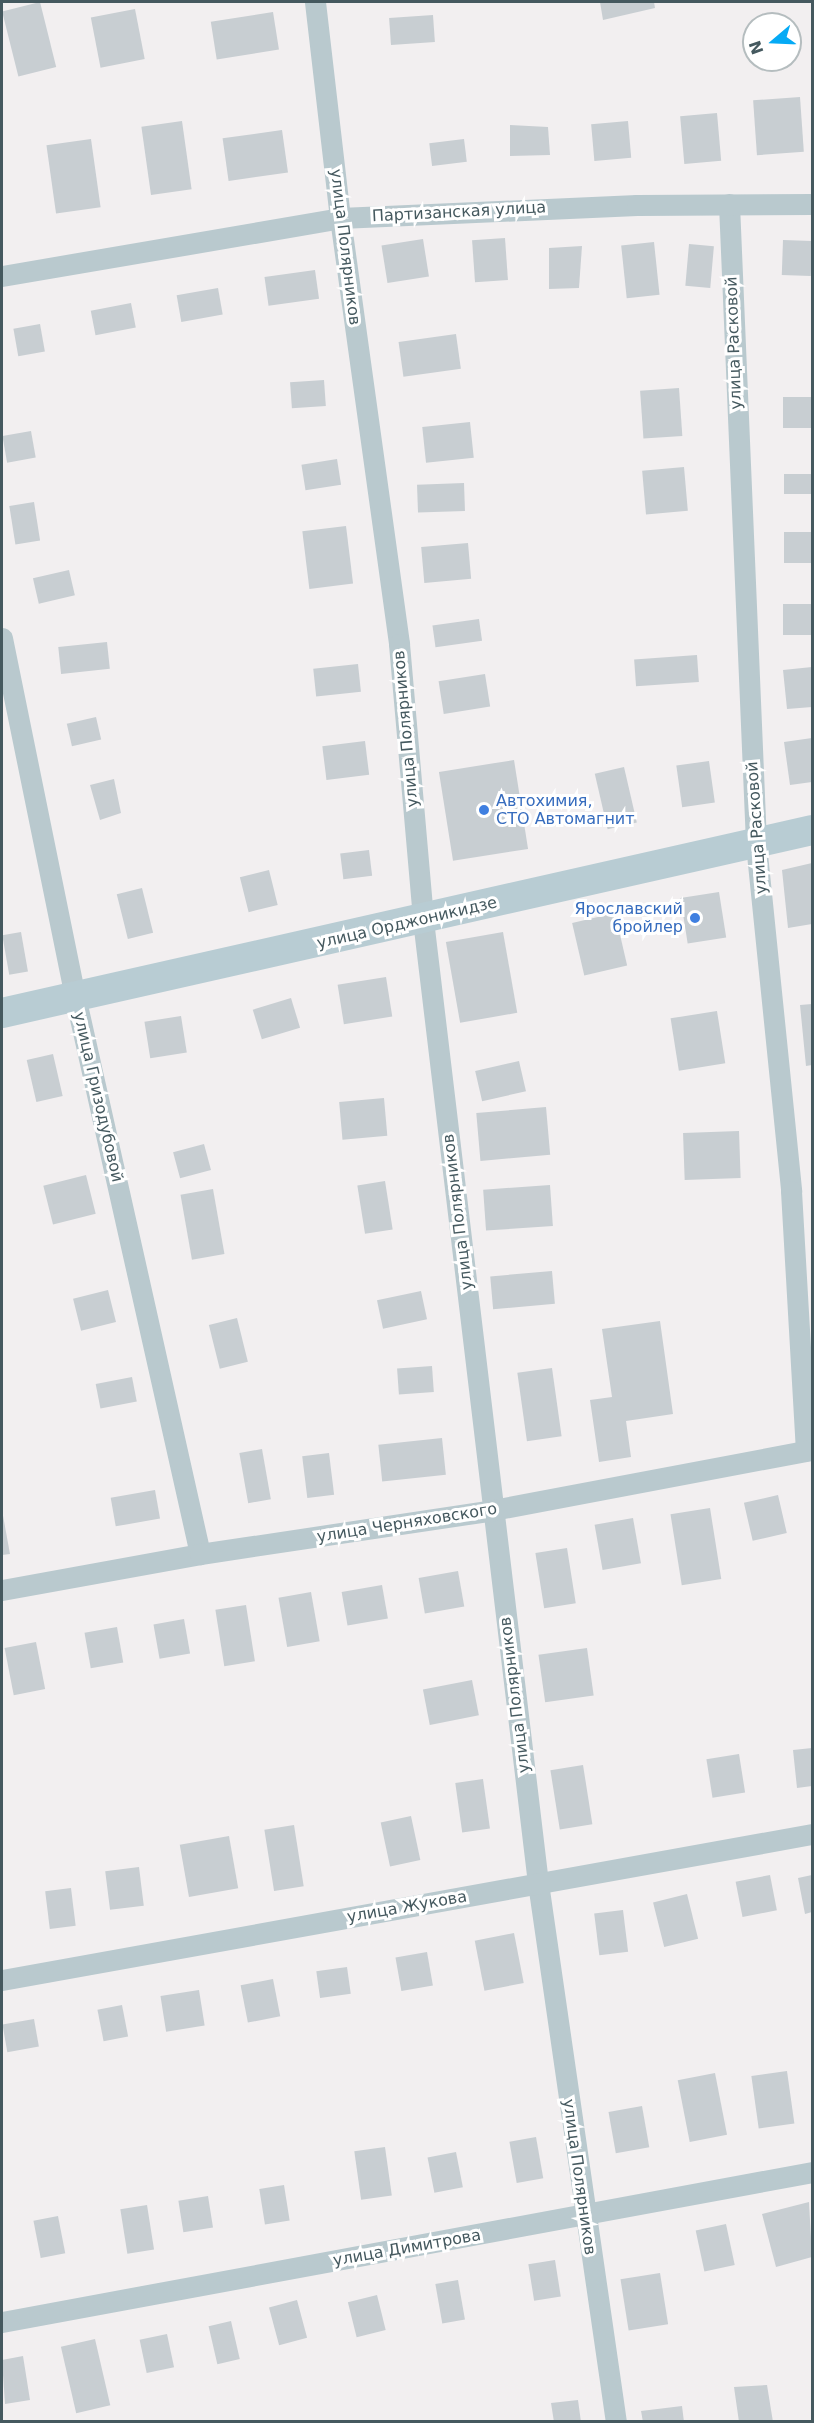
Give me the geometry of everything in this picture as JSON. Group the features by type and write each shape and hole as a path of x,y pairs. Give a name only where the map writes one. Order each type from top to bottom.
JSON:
{"main road":[{"name":"улица Орджоникидзе","path":"2,1013 423,920 813,830"}],"street":[{"name":"улица Полярников","path":"315,2 340,218 399,644 423,920 538,1883 584,2216 616,2421"},
{"name":"Партизанская улица","path":"2,276 340,218 729,204 813,204"},
{"name":"улица Расковой","path":"729,204 756,844 791,1191 809,1451"},
{"name":"улица Гризодубовой","path":"2,638 75,996 200,1554"},
{"name":"улица Черняховского","path":"2,1590 200,1554 493,1510 809,1451"},
{"name":"улица Жукова","path":"2,1980 813,1834"},
{"name":"улица Димитрова","path":"2,2322 813,2172"}],"building":[{"path":"40,2 56,67 18,76 2,11"},
{"path":"600,2 654,2 655,8 603,20"},
{"path":"135,9 145,59 101,68 91,18"},
{"path":"273,12 279,50 217,59 211,22"},
{"path":"433,15 435,42 391,45 389,18"},
{"path":"800,97 804,152 757,155 753,100"},
{"path":"717,113 721,161 684,164 680,116"},
{"path":"182,121 192,189 151,195 141,127"},
{"path":"628,121 631,158 594,161 591,124"},
{"path":"510,125 548,127 550,155 510,156"},
{"path":"282,130 288,173 229,181 223,138"},
{"path":"91,139 101,207 56,214 46,145"},
{"path":"464,139 467,162 432,166 429,143"},
{"path":"505,238 508,280 475,282 472,240"},
{"path":"423,239 429,277 387,283 382,246"},
{"path":"783,240 812,241 811,276 782,275"},
{"path":"654,242 660,295 627,298 621,245"},
{"path":"689,244 714,246 710,288 685,286"},
{"path":"582,246 579,288 549,289 549,248"},
{"path":"315,270 319,299 269,306 264,277"},
{"path":"218,288 223,315 181,322 177,295"},
{"path":"131,303 136,328 96,335 91,311"},
{"path":"40,324 45,352 18,356 13,329"},
{"path":"456,334 461,369 403,377 399,342"},
{"path":"324,380 326,406 292,408 290,382"},
{"path":"679,388 682,436 643,439 640,391"},
{"path":"783,397 812,397 812,428 783,428"},
{"path":"470,422 474,458 426,463 422,427"},
{"path":"31,431 36,458 7,463 2,436"},
{"path":"337,459 341,485 306,490 301,465"},
{"path":"684,467 688,511 646,514 642,471"},
{"path":"784,474 812,474 812,494 784,494"},
{"path":"464,483 465,511 418,513 417,485"},
{"path":"34,502 40,541 15,544 9,506"},
{"path":"346,526 353,584 309,589 302,531"},
{"path":"784,532 812,532 812,563 784,563"},
{"path":"468,543 471,579 424,583 421,547"},
{"path":"69,570 75,595 39,604 33,578"},
{"path":"783,604 812,604 812,635 783,635"},
{"path":"479,619 482,641 436,647 432,626"},
{"path":"107,642 110,669 61,674 58,647"},
{"path":"697,655 699,682 636,686 634,659"},
{"path":"358,664 361,692 316,697 313,669"},
{"path":"812,667 812,707 787,709 783,670"},
{"path":"485,674 490,707 444,714 439,681"},
{"path":"96,717 101,739 72,746 67,724"},
{"path":"812,738 812,782 790,785 784,742"},
{"path":"365,741 369,775 326,780 322,746"},
{"name":"Автохимия, СТО Автомагнит","path":"514,760 528,849 453,861 439,772"},
{"path":"709,761 715,803 682,807 676,766"},
{"path":"624,767 637,823 608,829 595,774"},
{"path":"114,779 121,813 100,820 90,785"},
{"path":"369,850 372,876 343,879 340,854"},
{"path":"812,863 812,924 788,928 782,870"},
{"path":"269,870 278,905 249,912 240,877"},
{"path":"142,888 153,933 128,939 117,894"},
{"path":"719,892 726,937 688,944 680,898"},
{"path":"615,913 627,966 584,976 572,923"},
{"path":"21,932 28,971 9,975 2,935"},
{"path":"503,932 517,1013 460,1023 446,942"},
{"path":"386,977 392,1017 344,1024 338,985"},
{"path":"291,998 300,1028 262,1039 253,1010"},
{"path":"812,1004 812,1065 806,1066 800,1005"},
{"path":"717,1011 725,1063 679,1071 671,1018"},
{"path":"181,1016 187,1053 150,1058 144,1022"},
{"path":"53,1054 63,1096 36,1102 27,1060"},
{"path":"519,1061 526,1091 482,1101 475,1071"},
{"path":"384,1098 387,1136 342,1140 339,1102"},
{"path":"546,1107 550,1155 480,1161 476,1113"},
{"path":"739,1131 741,1178 685,1180 683,1133"},
{"path":"204,1144 211,1170 180,1178 173,1152"},
{"path":"86,1175 96,1214 53,1224 43,1186"},
{"path":"385,1181 393,1229 365,1234 357,1185"},
{"path":"550,1185 553,1226 486,1231 483,1190"},
{"path":"213,1189 224,1254 192,1260 181,1195"},
{"path":"552,1271 555,1304 493,1309 490,1276"},
{"path":"108,1290 116,1322 81,1331 73,1299"},
{"path":"421,1291 427,1319 383,1329 377,1300"},
{"path":"237,1318 248,1362 220,1369 209,1325"},
{"path":"660,1321 673,1414 626,1421 631,1457 599,1462 590,1400 612,1397 602,1329"},
{"path":"432,1366 434,1392 399,1394 397,1368"},
{"path":"552,1368 562,1436 527,1441 517,1373"},
{"path":"132,1377 137,1402 100,1409 96,1384"},
{"path":"442,1438 446,1475 382,1481 378,1445"},
{"path":"262,1449 271,1499 248,1503 239,1453"},
{"path":"329,1453 334,1495 307,1498 302,1456"},
{"path":"155,1490 160,1519 116,1526 111,1498"},
{"path":"778,1495 787,1533 753,1541 744,1503"},
{"path":"710,1508 721,1579 682,1585 670,1514"},
{"path":"2,1510 10,1554 2,1555"},
{"path":"633,1518 641,1563 603,1570 595,1525"},
{"path":"567,1548 576,1603 544,1608 535,1553"},
{"path":"458,1571 464,1606 425,1613 419,1578"},
{"path":"382,1585 388,1618 348,1626 342,1592"},
{"path":"311,1592 320,1641 287,1647 279,1598"},
{"path":"246,1605 255,1661 224,1666 215,1610"},
{"path":"184,1619 190,1653 160,1659 153,1624"},
{"path":"117,1627 123,1662 91,1668 85,1633"},
{"path":"36,1642 45,1689 14,1695 5,1648"},
{"path":"587,1648 594,1696 545,1702 538,1655"},
{"path":"472,1680 479,1715 430,1725 423,1690"},
{"path":"812,1748 812,1786 797,1788 793,1750"},
{"path":"739,1754 745,1793 713,1798 706,1759"},
{"path":"583,1765 592,1824 560,1829 550,1770"},
{"path":"483,1779 490,1829 462,1832 455,1783"},
{"path":"411,1816 420,1860 390,1866 381,1822"},
{"path":"294,1825 304,1886 274,1891 264,1830"},
{"path":"229,1836 238,1888 189,1897 180,1845"},
{"path":"139,1867 144,1906 110,1910 105,1871"},
{"path":"770,1875 777,1910 743,1917 736,1882"},
{"path":"812,1875 812,1912 805,1914 798,1878"},
{"path":"71,1888 76,1926 50,1929 45,1891"},
{"path":"687,1894 698,1939 664,1947 653,1902"},
{"path":"623,1910 628,1952 599,1955 594,1914"},
{"path":"514,1933 524,1983 484,1991 475,1941"},
{"path":"427,1952 433,1985 401,1991 395,1958"},
{"path":"347,1967 351,1994 320,1998 316,1971"},
{"path":"273,1979 280,2016 248,2023 241,1985"},
{"path":"199,1990 205,2026 166,2032 160,1996"},
{"path":"122,2005 128,2036 104,2041 97,2010"},
{"path":"34,2019 39,2047 7,2052 2,2025"},
{"path":"787,2071 794,2123 759,2128 751,2076"},
{"path":"715,2073 727,2135 690,2142 678,2080"},
{"path":"642,2106 649,2147 616,2153 609,2112"},
{"path":"536,2137 543,2178 517,2183 509,2142"},
{"path":"385,2147 392,2196 361,2200 354,2151"},
{"path":"456,2152 463,2187 434,2193 428,2158"},
{"path":"284,2185 290,2221 265,2224 259,2189"},
{"path":"208,2196 213,2228 183,2232 178,2201"},
{"path":"809,2202 812,2257 776,2267 762,2214"},
{"path":"147,2205 154,2249 127,2254 120,2209"},
{"path":"58,2216 65,2253 41,2258 33,2221"},
{"path":"726,2224 735,2265 704,2272 696,2230"},
{"path":"555,2260 561,2297 534,2301 528,2264"},
{"path":"660,2273 668,2324 629,2331 620,2279"},
{"path":"458,2280 465,2319 442,2323 435,2284"},
{"path":"377,2295 386,2330 357,2337 348,2302"},
{"path":"297,2300 307,2338 279,2345 269,2308"},
{"path":"231,2321 240,2359 217,2364 209,2326"},
{"path":"167,2334 174,2367 147,2373 140,2340"},
{"path":"95,2339 110,2405 76,2413 61,2347"},
{"path":"23,2356 30,2400 5,2404 2,2360"},
{"path":"767,2385 773,2422 739,2422 734,2387"},
{"path":"578,2400 581,2422 554,2422 551,2403"},
{"path":"682,2406 684,2422 643,2422 641,2411"}],"place":[{"name":"Автохимия, СТО Автомагнит","path":"484,810"},
{"name":"Ярославский бройлер","path":"695,918"}]}
